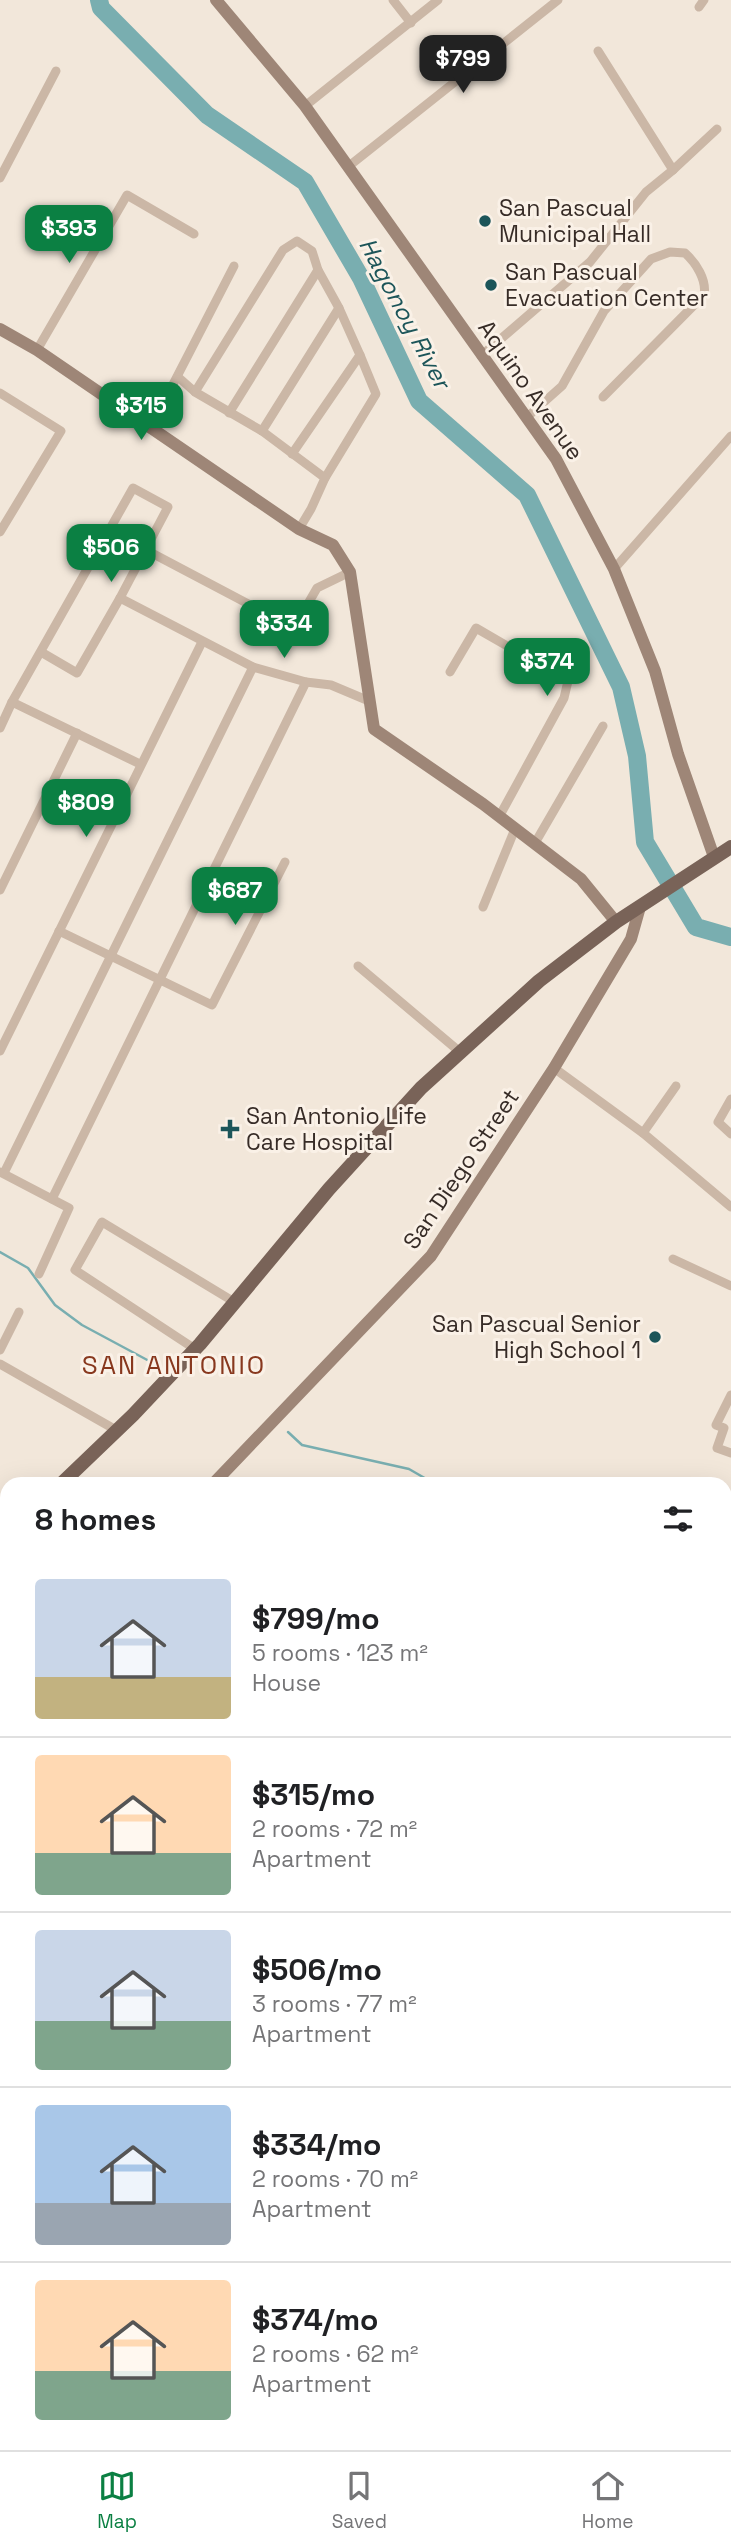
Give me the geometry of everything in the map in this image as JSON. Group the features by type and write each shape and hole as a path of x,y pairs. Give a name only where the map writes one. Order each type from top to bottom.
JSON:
{"main road":[{"path":"68,1477 195,1349 329,1189 421,1088 539,981 616,922 731,847"}],"street":[{"name":"Aquino Avenue","path":"216,0 305,106 556,459 614,569 655,671 678,754 714,857"},
{"path":"393,0 411,23"},
{"path":"305,106 438,0"},
{"path":"349,166 558,0"},
{"path":"598,51 673,170"},
{"path":"0,178 56,71"},
{"path":"481,356 590,261 646,192 717,130"},
{"path":"37,351 127,195 194,234"},
{"path":"195,392 283,250 297,241 312,251 318,270 339,308 376,394 299,529"},
{"path":"526,418 562,386 604,311 651,258 670,252 685,253 696,262 705,289 704,295 603,397"},
{"path":"150,429 234,266"},
{"path":"229,413 318,270"},
{"path":"262,431 339,308"},
{"path":"0,329 37,351 299,529 333,545 350,572 374,729 535,843 581,879 616,922"},
{"path":"292,454 360,355"},
{"path":"178,377 195,392 262,431 326,478"},
{"path":"0,393 61,431 0,533"},
{"path":"614,569 731,436"},
{"path":"0,728 12,702 133,488 168,507 77,673 41,652"},
{"path":"146,550 294,628 317,588 350,572"},
{"path":"120,598 253,667 306,682 331,685 369,701"},
{"path":"450,672 477,628 568,681 564,698 499,817"},
{"path":"0,1051 202,642"},
{"path":"39,1274 69,1208 2,1172 253,667"},
{"path":"52,1199 306,682"},
{"path":"12,702 140,764"},
{"path":"535,843 603,726"},
{"path":"0,890 77,733"},
{"path":"483,907 515,829"},
{"path":"58,930 212,1005 285,862"},
{"name":"San Diego Street","path":"220,1477 431,1256 554,1068 631,939 640,907"},
{"path":"358,966 460,1052"},
{"path":"554,1068 643,1133 731,1208"},
{"path":"643,1133 676,1087"},
{"path":"731,1098 718,1122 731,1134"},
{"path":"195,1349 75,1270 102,1223 236,1303"},
{"path":"673,1259 731,1286"},
{"path":"0,1350 19,1312"},
{"path":"0,1364 116,1430"},
{"path":"731,1395 716,1425 724,1428 717,1448 731,1453"}],"waterway":[{"name":"Hagonoy River","path":"99,0 101,8 207,115 305,182 361,278 419,401 527,495 621,687 637,756 645,842 696,927 731,937"},
{"path":"0,1252 28,1268 55,1305 82,1325 151,1362"},
{"path":"288,1432 302,1445 409,1469 423,1477"}],"place":[{"name":"San Pascual Municipal Hall","path":"485,221"},
{"name":"San Pascual Evacuation Center","path":"491,285"},
{"name":"San Antonio Life Care Hospital","path":"230,1129"},
{"name":"San Pascual Senior High School 1","path":"655,1337"}],"district":[{"name":"SAN ANTONIO","path":"174,1365"}]}
